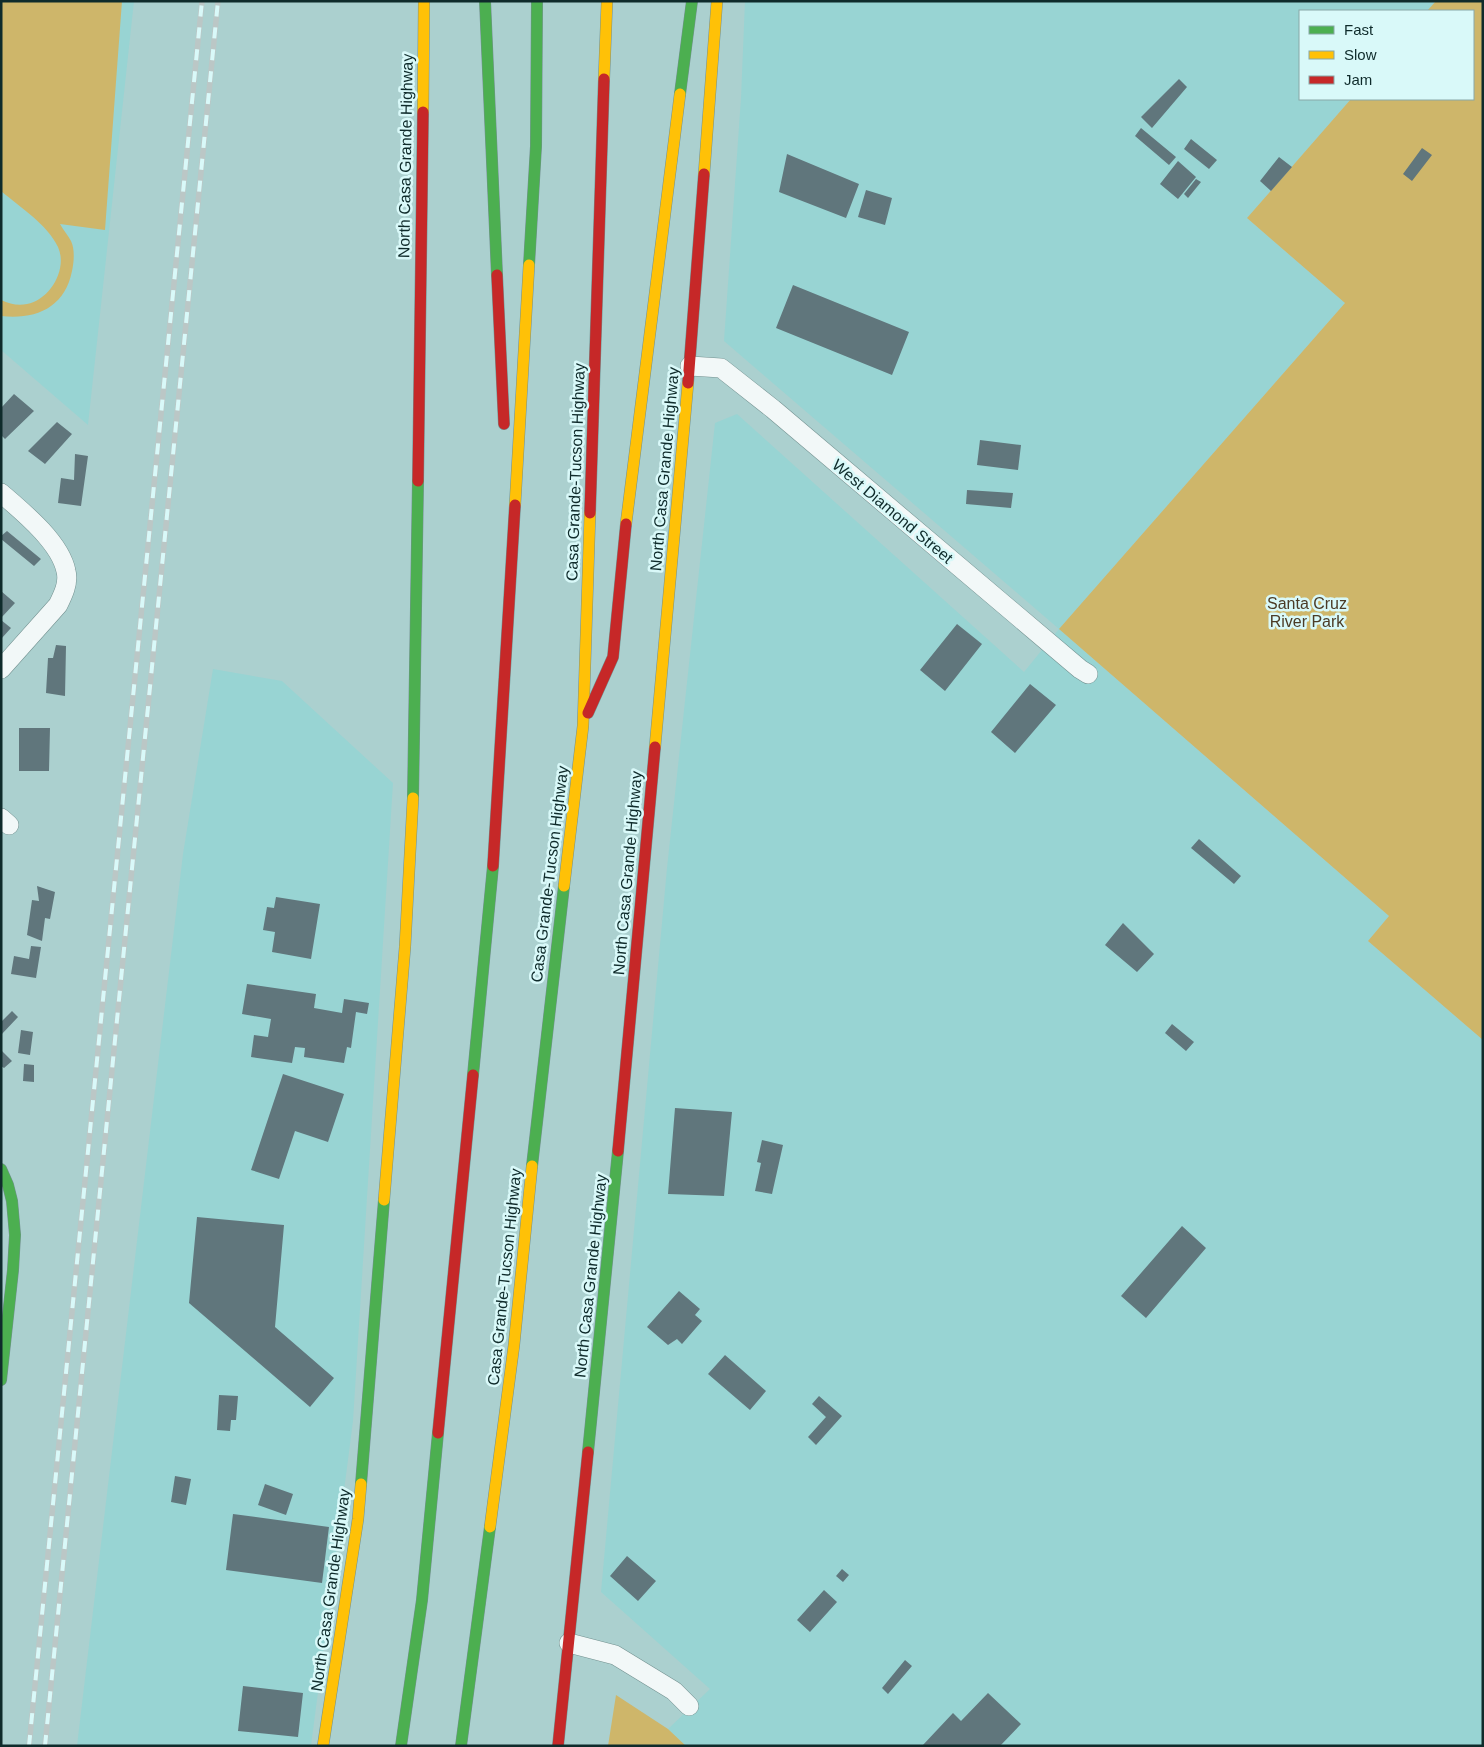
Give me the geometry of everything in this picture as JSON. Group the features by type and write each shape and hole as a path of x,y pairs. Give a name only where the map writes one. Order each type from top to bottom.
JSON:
{"main road":[{"name":"North Casa Grande Highway","path":"323,1746 358,1519 405,947 413,827 421,112 424,1"},
{"path":"485,1 504,440"},
{"path":"401,1746 422,1600 492,886 536,146 537,1"},
{"name":"Casa Grande-Tucson Highway","path":"461,1746 514,1345 535,1133 583,726 607,1"},
{"path":"583,726 613,657 629,494 692,1"},
{"name":"North Casa Grande Highway","path":"558,1746 610,1242 690,366 717,1"},
{"path":"506,470 507,500 513,528"},
{"path":"1,1169 6,1178 15,1225 13,1276 1,1380"}],"street":[{"name":"West Diamond Street","path":"690,366 721,368 773,409 1088,674"},
{"path":"1,493 41,529 56,548 66,570 64,593 58,605 1,669"},
{"path":"569,1643 615,1655 674,1691 689,1706"}],"shaded area":[{"path":"1,1 134,1 88,425 1,350"},
{"path":"745,1 1436,1 1428,10 1299,10 1299,100 1350,100 1247,218 1345,303 1059,629 724,341 741,98"},
{"path":"737,414 1024,672 1059,629 1389,916 1368,941 1483,1040 1483,1746 686,1746 668,1729 710,1689 601,1592 667,868 715,423"},
{"path":"213,669 282,681 393,783 353,1421 311,1746 77,1746 183,854"}],"green space":[{"path":"1,1 122,1 105,230 60,224 70,239 73,248 73,264 68,284 63,294 47,309 25,316 14,317 1,316 1,300 24,305 35,301 50,290 59,274 61,265 58,247 47,231 1,191"},
{"name":"Santa Cruz River Park","path":"1436,1 1483,1 1483,1040 1368,941 1389,916 1059,629 1345,303 1247,218 1350,100 1474,100 1474,10 1428,10"},
{"path":"616,1695 668,1729 686,1746 608,1746"}],"building":[{"path":"1179,79 1187,87 1152,128 1141,117"},
{"path":"1141,128 1176,157 1169,165 1135,136"},
{"path":"1191,139 1217,160 1209,169 1184,149"},
{"path":"1422,148 1432,155 1412,181 1403,174"},
{"path":"787,154 859,184 846,218 779,192"},
{"path":"1279,157 1292,167 1271,191 1260,181"},
{"path":"1178,161 1196,177 1178,199 1160,184"},
{"path":"1196,179 1201,182 1188,198 1184,194"},
{"path":"866,190 892,198 885,225 858,217"},
{"path":"793,285 909,332 892,375 776,328"},
{"path":"14,394 34,411 5,439 1,435 1,408"},
{"path":"57,422 72,434 45,464 28,451"},
{"path":"980,440 1021,445 1018,470 977,465"},
{"path":"75,454 88,456 81,506 58,503 61,478 74,480"},
{"path":"967,490 1013,493 1011,508 966,504"},
{"path":"7,531 41,559 34,566 1,539 1,536"},
{"path":"1,591 15,603 1,618"},
{"path":"1,620 11,628 1,639"},
{"path":"957,624 982,644 945,691 920,670"},
{"path":"56,645 66,646 65,696 46,693 48,658 53,658"},
{"path":"1030,684 1056,705 1015,753 991,732"},
{"path":"19,728 50,728 49,771 19,771"},
{"path":"1199,839 1241,876 1234,884 1191,848"},
{"path":"37,886 55,892 50,919 45,918 42,941 27,935 32,900 39,901"},
{"path":"276,897 320,904 311,959 272,952 275,932 263,930 267,907 274,908"},
{"path":"1123,923 1154,954 1137,972 1105,945"},
{"path":"31,946 41,947 36,978 11,974 14,956 29,959"},
{"path":"247,984 316,994 314,1008 342,1013 344,999 369,1003 367,1014 356,1012 351,1048 347,1047 344,1063 304,1057 305,1048 295,1047 292,1063 251,1057 254,1035 268,1037 271,1019 242,1014"},
{"path":"12,1011 18,1017 1,1035 1,1022"},
{"path":"1172,1024 1194,1042 1186,1051 1165,1033"},
{"path":"21,1030 33,1032 30,1055 18,1053"},
{"path":"1,1050 12,1061 4,1068 1,1066"},
{"path":"24,1064 34,1065 34,1082 23,1081"},
{"path":"283,1074 344,1094 328,1142 295,1131 279,1179 251,1170"},
{"path":"675,1108 732,1112 724,1196 668,1194"},
{"path":"762,1140 783,1145 772,1194 755,1191 761,1163 757,1162"},
{"path":"197,1217 284,1225 275,1327 334,1378 310,1407 189,1303"},
{"path":"1182,1226 1206,1248 1146,1318 1121,1296"},
{"path":"679,1291 700,1309 695,1315 702,1321 682,1344 677,1339 668,1345 647,1327"},
{"path":"725,1355 766,1391 750,1410 708,1374"},
{"path":"219,1395 238,1396 236,1420 231,1420 230,1431 217,1430"},
{"path":"819,1396 842,1416 816,1445 808,1437 826,1417 812,1404"},
{"path":"175,1476 191,1479 186,1505 171,1502"},
{"path":"265,1484 293,1494 286,1515 258,1505"},
{"path":"233,1514 329,1527 322,1583 226,1570"},
{"path":"627,1556 656,1581 638,1601 610,1576"},
{"path":"842,1569 849,1575 843,1582 836,1576"},
{"path":"824,1590 837,1602 810,1632 797,1620"},
{"path":"905,1660 912,1666 888,1694 882,1688"},
{"path":"243,1686 303,1693 298,1737 238,1731"},
{"path":"988,1693 1021,1724 1000,1746 922,1746 953,1713 961,1721"}],"railway":[{"path":"29,1746 202,1"},
{"path":"45,1746 218,1"}],"traffic: fast":[{"path":"485,1 497,275"},
{"path":"529,265 536,146 537,1"},
{"path":"680,94 692,1"},
{"path":"413,798 418,481"},
{"path":"473,1075 493,866"},
{"path":"532,1166 564,886"},
{"path":"588,1452 618,1151"},
{"path":"1,1169 12,1201 15,1235 1,1380"},
{"path":"361,1484 384,1200"},
{"path":"401,1746 422,1600 438,1433"},
{"path":"461,1746 490,1527"}],"traffic: slow":[{"path":"423,112 424,1"},
{"path":"604,79 607,1"},
{"path":"704,174 717,1"},
{"path":"626,524 680,94"},
{"path":"515,505 529,265"},
{"path":"655,747 688,383"},
{"path":"564,886 583,726 590,513"},
{"path":"384,1200 405,947 413,798"},
{"path":"490,1527 514,1345 532,1166"},
{"path":"323,1746 358,1519 361,1484"}],"traffic: jam":[{"path":"590,513 604,79"},
{"path":"418,481 423,112"},
{"path":"688,383 704,174"},
{"path":"497,275 504,424"},
{"path":"493,866 515,505"},
{"path":"588,713 613,657 626,524"},
{"path":"618,1151 655,747"},
{"path":"438,1433 473,1075"},
{"path":"558,1746 588,1452"}]}
